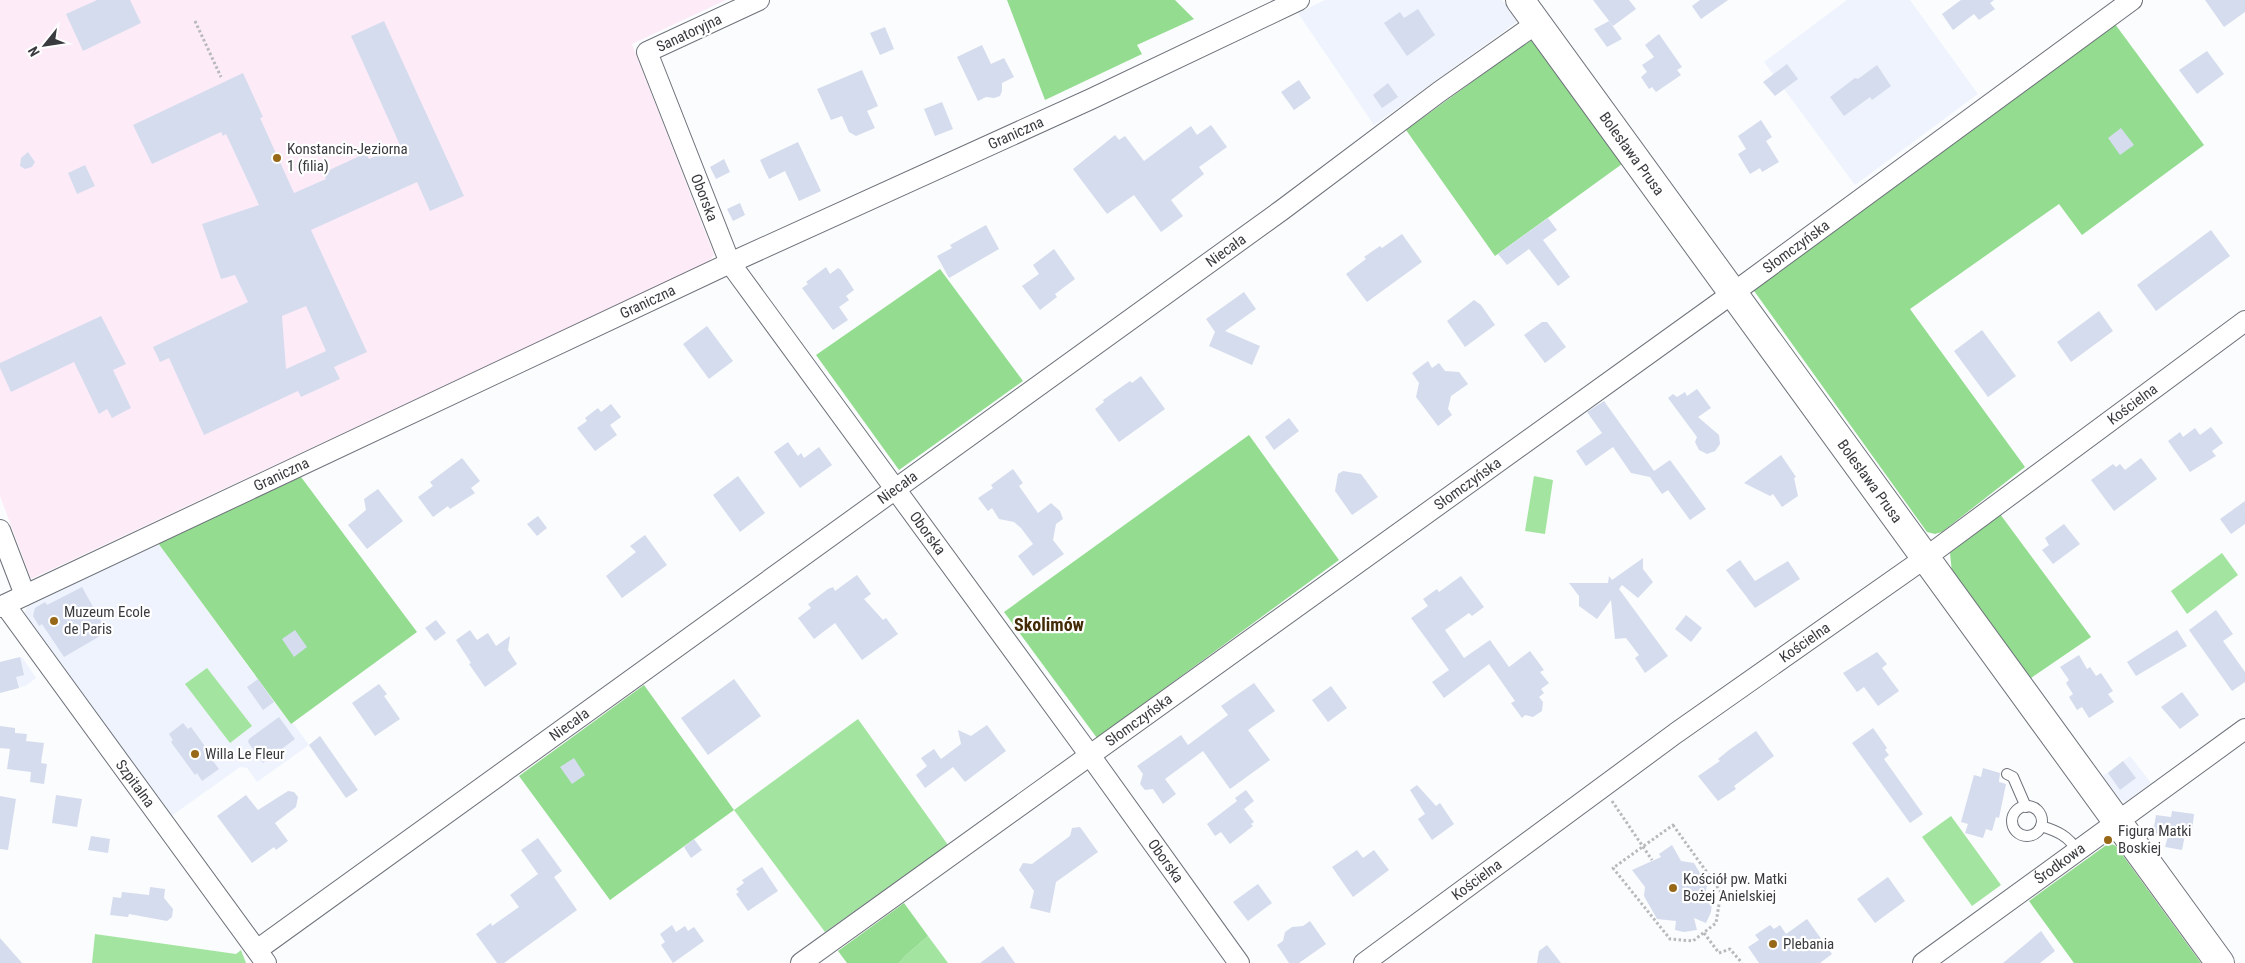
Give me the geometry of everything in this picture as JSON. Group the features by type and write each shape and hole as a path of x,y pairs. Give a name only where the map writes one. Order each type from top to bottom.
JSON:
{"street":[{"name":"Sanatoryjna","path":"647,52 759,0"},
{"name":"Graniczna","path":"2,606 730,263 1091,99 1299,0"},
{"name":"Bolesława Prusa","path":"1520,0 2220,963"},
{"name":"Słomczyńska","path":"801,963 1089,754 1733,293 2132,0"},
{"name":"Niecała","path":"262,956 895,488 1282,210 1439,92 1537,23"},
{"name":"Oborska","path":"647,52 730,263 1089,754 1239,963"},
{"name":"Kościelna","path":"1364,963 1676,733 1925,558 2245,321"},
{"path":"0,530 25,595"},
{"name":"Szpitalna","path":"2,606 262,956"},
{"name":"Środkowa","path":"1923,963 2245,729"}],"lane":[{"path":"2008,774 2012,777 2026,807"},
{"path":"2031,807 2039,812 2041,826 2035,834 2031,835 2017,832 2012,824 2014,814 2017,810 2031,807"},
{"path":"2041,826 2060,832 2073,844 2077,851"}],"path":[{"path":"195,20 220,77"},
{"path":"1610,798 1652,860"},
{"path":"1673,825 1722,892 1716,923 1693,942 1670,939 1613,868 1643,846 1673,825"},
{"path":"1704,933 1719,953 1730,949 1742,963"}],"shaded area":[{"path":"0,0 726,0 632,44 714,255 709,262 31,579 0,496"},
{"path":"1325,0 1502,0 1518,21 1374,125 1298,13"},
{"path":"1847,0 1910,0 1978,94 1855,185 1764,62"},
{"path":"158,543 274,702 309,745 257,782 247,768 240,767 170,817 24,615 28,604"},
{"path":"22,657 36,678 25,686 1,692 0,662"},
{"path":"2130,756 2151,783 2125,802 2120,799 2103,776"}],"green space":[{"path":"1007,0 1175,0 1194,19 1137,45 1142,54 1045,100"},
{"path":"2115,24 2204,145 2082,235 2059,204 1910,309 2025,467 1942,532 1935,534 1927,532 1752,288"},
{"path":"1531,39 1622,164 1495,256 1406,130"},
{"path":"940,269 1023,381 899,470 816,355"},
{"path":"1249,435 1339,560 1097,738 1004,612"},
{"path":"1534,476 1553,480 1545,534 1525,531"},
{"path":"301,477 417,632 291,724 158,543"},
{"path":"2000,514 2091,637 2031,678 1952,573 1950,553"},
{"path":"2222,553 2238,575 2187,614 2171,591"},
{"path":"207,668 252,726 230,743 185,684"},
{"path":"644,685 734,810 610,900 519,776"},
{"path":"858,719 948,845 825,932 734,810"},
{"path":"1951,816 2001,885 1972,906 1922,837"},
{"path":"2109,843 2116,846 2201,963 2074,963 2029,901"},
{"path":"904,903 928,936 899,963 847,963 838,951"},
{"path":"95,934 236,954 241,950 246,963 92,963"},
{"path":"928,936 948,963 899,963 905,956"}],"building":[{"path":"97,0 130,0 141,23 83,51 66,14"},
{"path":"1593,0 1629,0 1636,9 1613,26"},
{"path":"1700,0 1728,0 1701,19 1692,6"},
{"path":"1961,0 1994,0 1990,3 1995,9 1979,20 1974,14 1953,30 1942,14"},
{"path":"2205,0 2245,0 2245,12 2224,27"},
{"path":"1418,9 1435,35 1407,56 1384,23 1400,12 1404,18"},
{"path":"384,21 464,196 430,211 417,182 311,230 367,352 334,367 340,379 301,397 298,391 204,435 169,358 160,362 153,347 248,302 235,275 221,279 202,224 259,205 226,134 223,136 221,132 152,164 133,125 243,73 263,117 260,118 294,193 326,179 323,173 366,153 369,159 400,145 351,36","holes":["306,306 326,351 286,369 282,316"]},
{"path":"1609,21 1622,39 1607,47 1594,29"},
{"path":"885,27 894,49 880,55 870,33"},
{"path":"1659,34 1682,67 1677,70 1681,75 1656,92 1652,87 1649,89 1641,77 1647,72 1642,65 1654,57 1645,45"},
{"path":"982,45 991,64 1004,58 1014,77 1002,83 1000,96 994,98 986,97 978,101 957,57"},
{"path":"2207,51 2224,74 2197,94 2179,70"},
{"path":"1787,64 1798,79 1775,96 1763,82"},
{"path":"1877,65 1891,86 1872,100 1870,97 1844,116 1830,97 1855,78 1858,79"},
{"path":"862,70 878,106 867,111 875,128 856,136 849,132 842,116 831,120 817,89"},
{"path":"1299,80 1311,98 1294,110 1281,92"},
{"path":"1388,83 1398,97 1382,108 1373,95"},
{"path":"942,102 953,129 935,136 924,109"},
{"path":"1761,120 1772,137 1766,141 1779,162 1762,172 1760,168 1750,174 1738,154 1746,149 1738,136"},
{"path":"1211,125 1227,147 1199,167 1204,174 1171,200 1183,216 1161,232 1134,195 1107,214 1073,169 1115,135 1119,140 1125,136 1144,161 1191,126 1197,135"},
{"path":"2121,128 2134,145 2120,155 2108,138"},
{"path":"798,142 821,191 799,201 785,171 769,179 760,160"},
{"path":"28,152 35,162 32,167 25,169 20,166 21,158"},
{"path":"724,159 730,172 716,179 710,167"},
{"path":"85,165 95,186 77,194 68,173"},
{"path":"740,203 745,215 733,221 727,209"},
{"path":"1548,218 1557,230 1543,240 1570,277 1558,286 1529,249 1507,265 1498,254"},
{"path":"986,225 999,249 949,278 937,256 952,248 950,245"},
{"path":"2211,230 2230,256 2156,311 2137,285"},
{"path":"1402,234 1422,262 1367,302 1346,274 1366,259 1364,257 1380,246 1382,248"},
{"path":"1054,249 1075,279 1055,294 1057,297 1040,310 1022,286 1039,274 1033,265"},
{"path":"826,267 830,274 838,268 841,270 854,290 846,296 849,300 839,307 848,320 833,330 802,288 808,284 806,282"},
{"path":"1244,292 1256,309 1225,331 1260,346 1252,365 1209,346 1215,332 1206,319"},
{"path":"1474,300 1481,305 1495,325 1465,347 1447,321"},
{"path":"2099,311 2113,331 2071,362 2057,342"},
{"path":"101,316 126,364 113,370 131,408 112,418 107,409 99,414 74,362 11,392 0,368 0,363"},
{"path":"1542,322 1547,322 1566,347 1545,363 1524,335"},
{"path":"707,326 733,361 709,379 683,344"},
{"path":"1982,330 2016,376 1988,397 1954,351"},
{"path":"1428,361 1432,368 1439,363 1445,371 1459,372 1468,384 1451,396 1448,409 1452,415 1438,426 1416,397 1419,383 1412,373"},
{"path":"1141,376 1165,409 1119,442 1095,409 1104,402 1103,400 1130,381 1132,383"},
{"path":"1697,389 1711,408 1698,417 1719,435 1720,444 1715,451 1707,454 1699,450 1695,442 1697,437 1668,398 1673,394 1677,397 1685,392 1687,396"},
{"path":"1604,401 1654,471 1670,460 1706,509 1690,520 1668,490 1662,494 1650,477 1631,473 1613,447 1586,466 1576,451 1602,433 1587,412"},
{"path":"611,404 621,417 610,425 617,435 595,451 577,428 587,421 585,418 598,408 601,412"},
{"path":"1289,418 1299,431 1274,450 1265,437"},
{"path":"2211,427 2223,443 2212,451 2216,456 2190,472 2168,441 2180,432 2183,437 2195,428 2200,435"},
{"path":"788,442 798,456 801,453 804,458 819,447 832,465 800,488 774,452"},
{"path":"1781,455 1796,477 1794,478 1798,496 1782,507 1773,494 1770,496 1744,483"},
{"path":"462,458 480,481 471,488 475,493 450,509 448,506 433,517 418,497 433,486 430,482"},
{"path":"2141,458 2157,479 2114,511 2091,480 2113,464 2116,467 2120,464 2125,470"},
{"path":"1013,469 1023,483 1019,486 1038,513 1051,503 1060,511 1063,519 1056,524 1053,540 1064,554 1033,576 1018,556 1033,544 1014,522 999,519 992,508 988,511 978,498 993,488 991,485"},
{"path":"1343,471 1361,474 1378,497 1352,515 1335,491 1338,474"},
{"path":"738,476 765,513 740,532 713,495"},
{"path":"378,489 403,521 367,549 348,525 366,510 364,499"},
{"path":"2245,501 2245,524 2231,534 2220,519"},
{"path":"538,516 547,528 537,536 527,524"},
{"path":"2064,524 2080,544 2053,564 2042,550 2049,545 2045,538"},
{"path":"645,535 667,565 622,598 606,576 636,552 630,546"},
{"path":"1643,558 1643,569 1653,582 1638,598 1622,585 1619,589 1668,656 1645,673 1635,658 1639,655 1626,638 1615,639 1611,600 1597,619 1579,606 1579,596 1569,583 1608,583 1609,576 1612,580"},
{"path":"1740,560 1755,581 1788,561 1800,579 1755,608 1726,570"},
{"path":"857,575 871,594 864,599 883,620 886,618 898,634 862,660 835,623 814,639 798,618 811,608 808,604 828,589 833,587 835,591"},
{"path":"1461,576 1484,607 1472,616 1469,613 1445,630 1464,658 1490,640 1509,667 1530,651 1544,670 1540,672 1549,683 1541,689 1544,693 1539,697 1543,702 1542,711 1533,717 1525,715 1522,718 1511,703 1515,701 1489,664 1444,698 1432,682 1449,670 1411,618 1428,606 1423,599 1437,589 1439,592"},
{"name":"Muzeum Ecole de Paris","path":"82,587 107,632 64,657 42,624 39,626 33,616 35,608 45,602 47,605"},
{"path":"2216,610 2233,634 2223,641 2245,672 2245,682 2232,691 2189,630"},
{"path":"1686,615 1702,628 1691,642 1675,629"},
{"path":"436,620 446,633 435,641 425,628"},
{"path":"295,630 307,647 294,657 282,639"},
{"path":"470,630 477,640 488,633 496,646 510,636 508,650 517,664 485,687 469,664 471,663 456,640"},
{"path":"2177,630 2187,646 2136,676 2127,662"},
{"path":"1877,652 1887,664 1882,668 1899,691 1878,706 1864,687 1857,692 1843,673"},
{"path":"2079,655 2087,669 2090,667 2096,676 2101,673 2113,691 2108,694 2114,702 2089,718 2082,707 2077,710 2069,697 2073,694 2066,683 2069,680 2060,667"},
{"path":"20,657 24,675 16,677 19,688 0,693 0,662"},
{"path":"258,679 274,702 263,710 247,687"},
{"path":"734,679 761,716 708,755 681,718"},
{"path":"1254,683 1275,711 1248,730 1270,760 1230,789 1203,751 1165,779 1176,794 1163,804 1153,789 1145,790 1140,784 1143,774 1137,766 1181,735 1188,745 1228,715 1221,706"},
{"path":"379,684 387,694 384,696 400,719 375,736 352,703"},
{"path":"1331,686 1347,708 1328,722 1312,700"},
{"path":"2182,692 2199,715 2180,729 2161,707"},
{"path":"279,717 295,739 263,763 248,742 249,739"},
{"name":"Willa Le Fleur","path":"183,723 188,729 191,727 215,760 213,761 219,769 202,781 197,773 195,775 171,742 173,740 169,734"},
{"path":"987,725 1006,751 965,782 953,767 925,788 916,775 927,766 921,758 934,749 941,759 961,744 958,730 971,736"},
{"path":"0,726 15,728 15,733 27,734 26,741 44,743 41,763 47,764 44,784 30,782 31,772 7,769 10,749 0,748"},
{"path":"1873,728 1887,748 1885,750 1889,755 1884,759 1923,814 1910,823 1852,743"},
{"path":"1756,731 1774,756 1734,786 1736,789 1718,801 1698,776 1720,761 1718,759"},
{"path":"320,736 358,790 346,798 309,745"},
{"path":"574,758 585,775 572,784 560,767"},
{"path":"2123,761 2136,778 2120,790 2108,773"},
{"path":"1983,768 2000,773 1999,782 2006,784 1999,818 1996,817 1992,831 1986,829 1983,838 1965,833 1968,824 1961,822 1974,775 1981,777"},
{"path":"1417,785 1436,806 1440,803 1454,824 1432,840 1418,819 1425,814 1410,790"},
{"path":"1246,790 1254,801 1244,809 1254,822 1251,824 1253,826 1230,844 1221,832 1215,836 1207,824 1237,801 1235,798"},
{"path":"288,791 294,792 298,797 296,807 275,823 288,841 276,850 274,847 252,863 217,816 246,795 258,810"},
{"path":"56,795 82,799 77,827 52,823"},
{"path":"0,796 16,799 8,850 0,849"},
{"path":"2172,811 2194,814 2192,831 2186,830 2182,850 2165,847 2168,836 2153,833 2156,815 2171,817"},
{"path":"1080,827 1098,852 1056,882 1050,913 1030,908 1034,891 1019,870 1023,863 1032,864 1070,836 1072,828"},
{"path":"91,836 110,839 108,853 88,850"},
{"path":"538,838 562,871 554,877 577,910 504,963 497,963 476,934 491,923 492,926 519,907 510,895 538,874 521,850"},
{"path":"694,839 702,850 691,858 684,847"},
{"name":"Kościół pw. Matki Bożej Anielskiej","path":"1672,845 1681,861 1694,863 1707,885 1704,902 1712,903 1711,912 1706,923 1694,918 1697,930 1684,932 1675,930 1676,921 1657,919 1644,896 1645,887 1632,870 1661,857 1659,854"},
{"path":"1357,850 1363,858 1374,850 1389,870 1353,897 1332,867"},
{"path":"762,867 778,891 748,911 736,894 739,892 736,889 744,883 742,880"},
{"path":"1888,877 1905,901 1875,923 1857,899"},
{"path":"1258,884 1272,903 1248,921 1233,902"},
{"path":"150,887 165,889 164,898 173,909 172,917 167,921 129,914 128,917 110,915 113,897 121,898 122,892 149,895"},
{"path":"1807,919 1832,954 1820,963 1759,963 1748,947 1759,940 1755,935 1770,925 1774,929 1780,925 1786,934"},
{"path":"1310,921 1326,944 1299,963 1289,963 1277,945 1283,941 1285,932 1292,927 1303,926"},
{"path":"672,925 676,932 685,926 688,931 694,927 704,941 673,963 661,945 665,942 660,934"},
{"path":"2041,931 2055,951 2040,963 2003,963"},
{"path":"0,938 22,963 0,963"},
{"path":"1547,945 1561,963 1537,963 1539,951"},
{"path":"1003,946 1015,963 980,963"}],"place":[{"name":"Konstancin-Jeziorna 1 (filia)","path":"277,158"},
{"name":"Muzeum Ecole de Paris","path":"54,621"},
{"name":"Willa Le Fleur","path":"195,754"},
{"name":"Figura Matki Boskiej","path":"2108,840"},
{"name":"Kościół pw. Matki Bożej Anielskiej","path":"1673,888"},
{"name":"Plebania","path":"1773,944"}],"district":[{"name":"Skolimów","path":"1049,624"}]}
